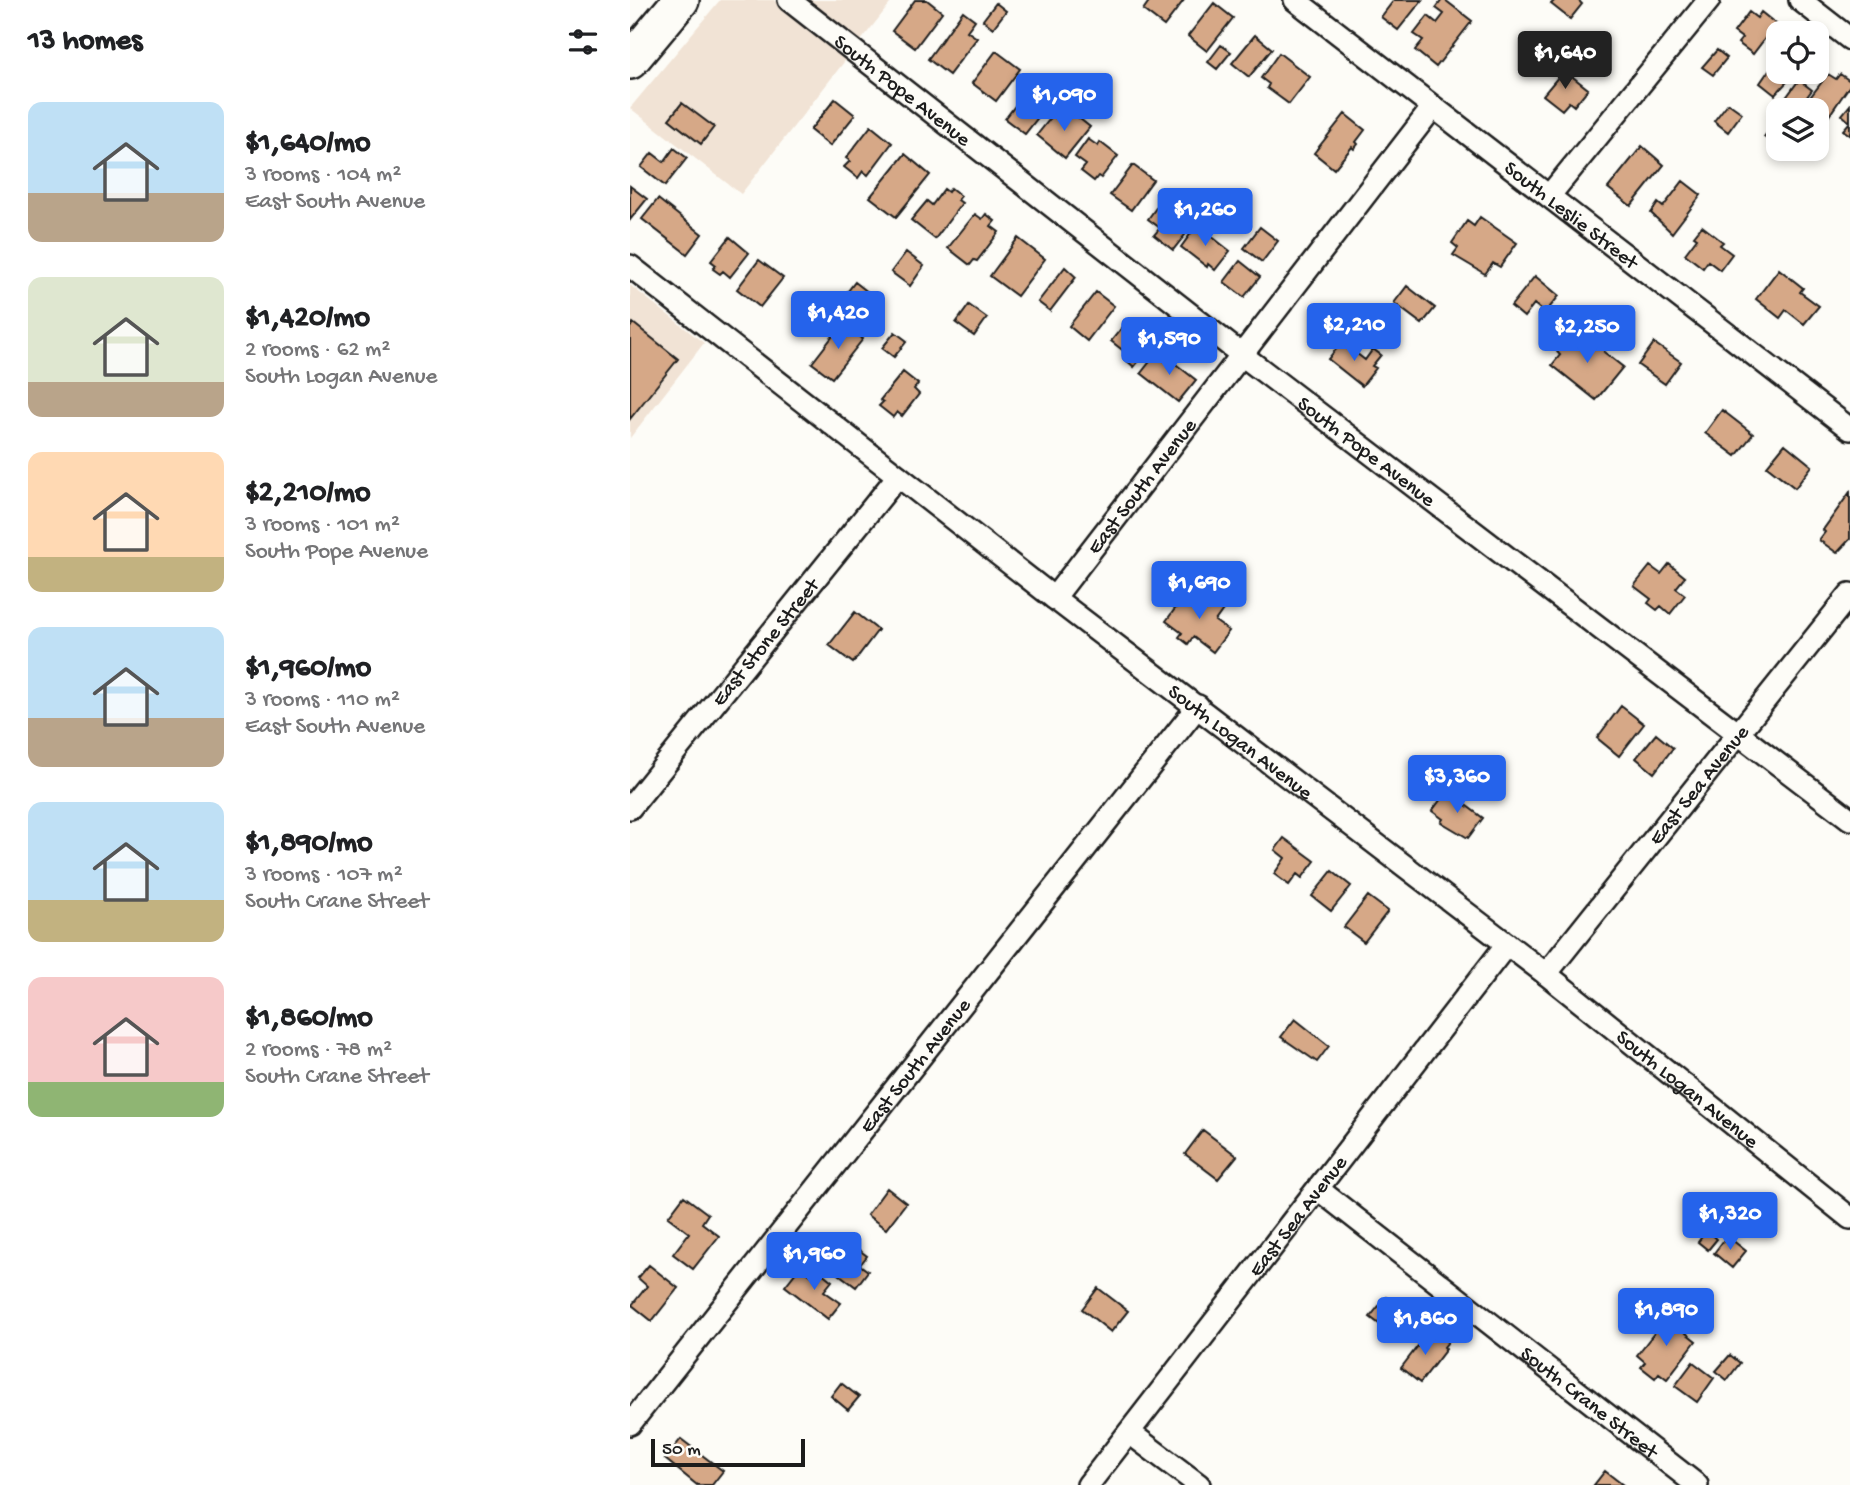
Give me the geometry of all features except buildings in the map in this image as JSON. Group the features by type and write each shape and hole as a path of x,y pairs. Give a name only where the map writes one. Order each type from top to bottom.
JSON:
{"main road":[{"path":"630,61 681,0"}],"street":[{"name":"South Pope Avenue","path":"789,0 1242,355 1850,819"},
{"name":"South Leslie Street","path":"1295,0 1850,429"},
{"path":"1549,196 1709,0"},
{"path":"1800,0 1850,39"},
{"name":"East South Avenue","path":"1054,598 1433,107"},
{"name":"South Logan Avenue","path":"630,266 1054,598 1546,974 1850,1218"},
{"name":"East Stone Street","path":"630,808 898,476"},
{"name":"East Sea Avenue","path":"1546,974 1850,594"},
{"name":"East South Avenue","path":"630,1424 1198,706"},
{"name":"East Sea Avenue","path":"1088,1485 1507,944"},
{"name":"South Crane Street","path":"1318,1189 1697,1485"},
{"path":"1130,1433 1199,1485"}],"shaded area":[{"path":"720,0 774,0 848,57 741,194 630,108"},
{"path":"805,0 893,0 860,42"},
{"path":"630,285 704,343 630,438"}]}
